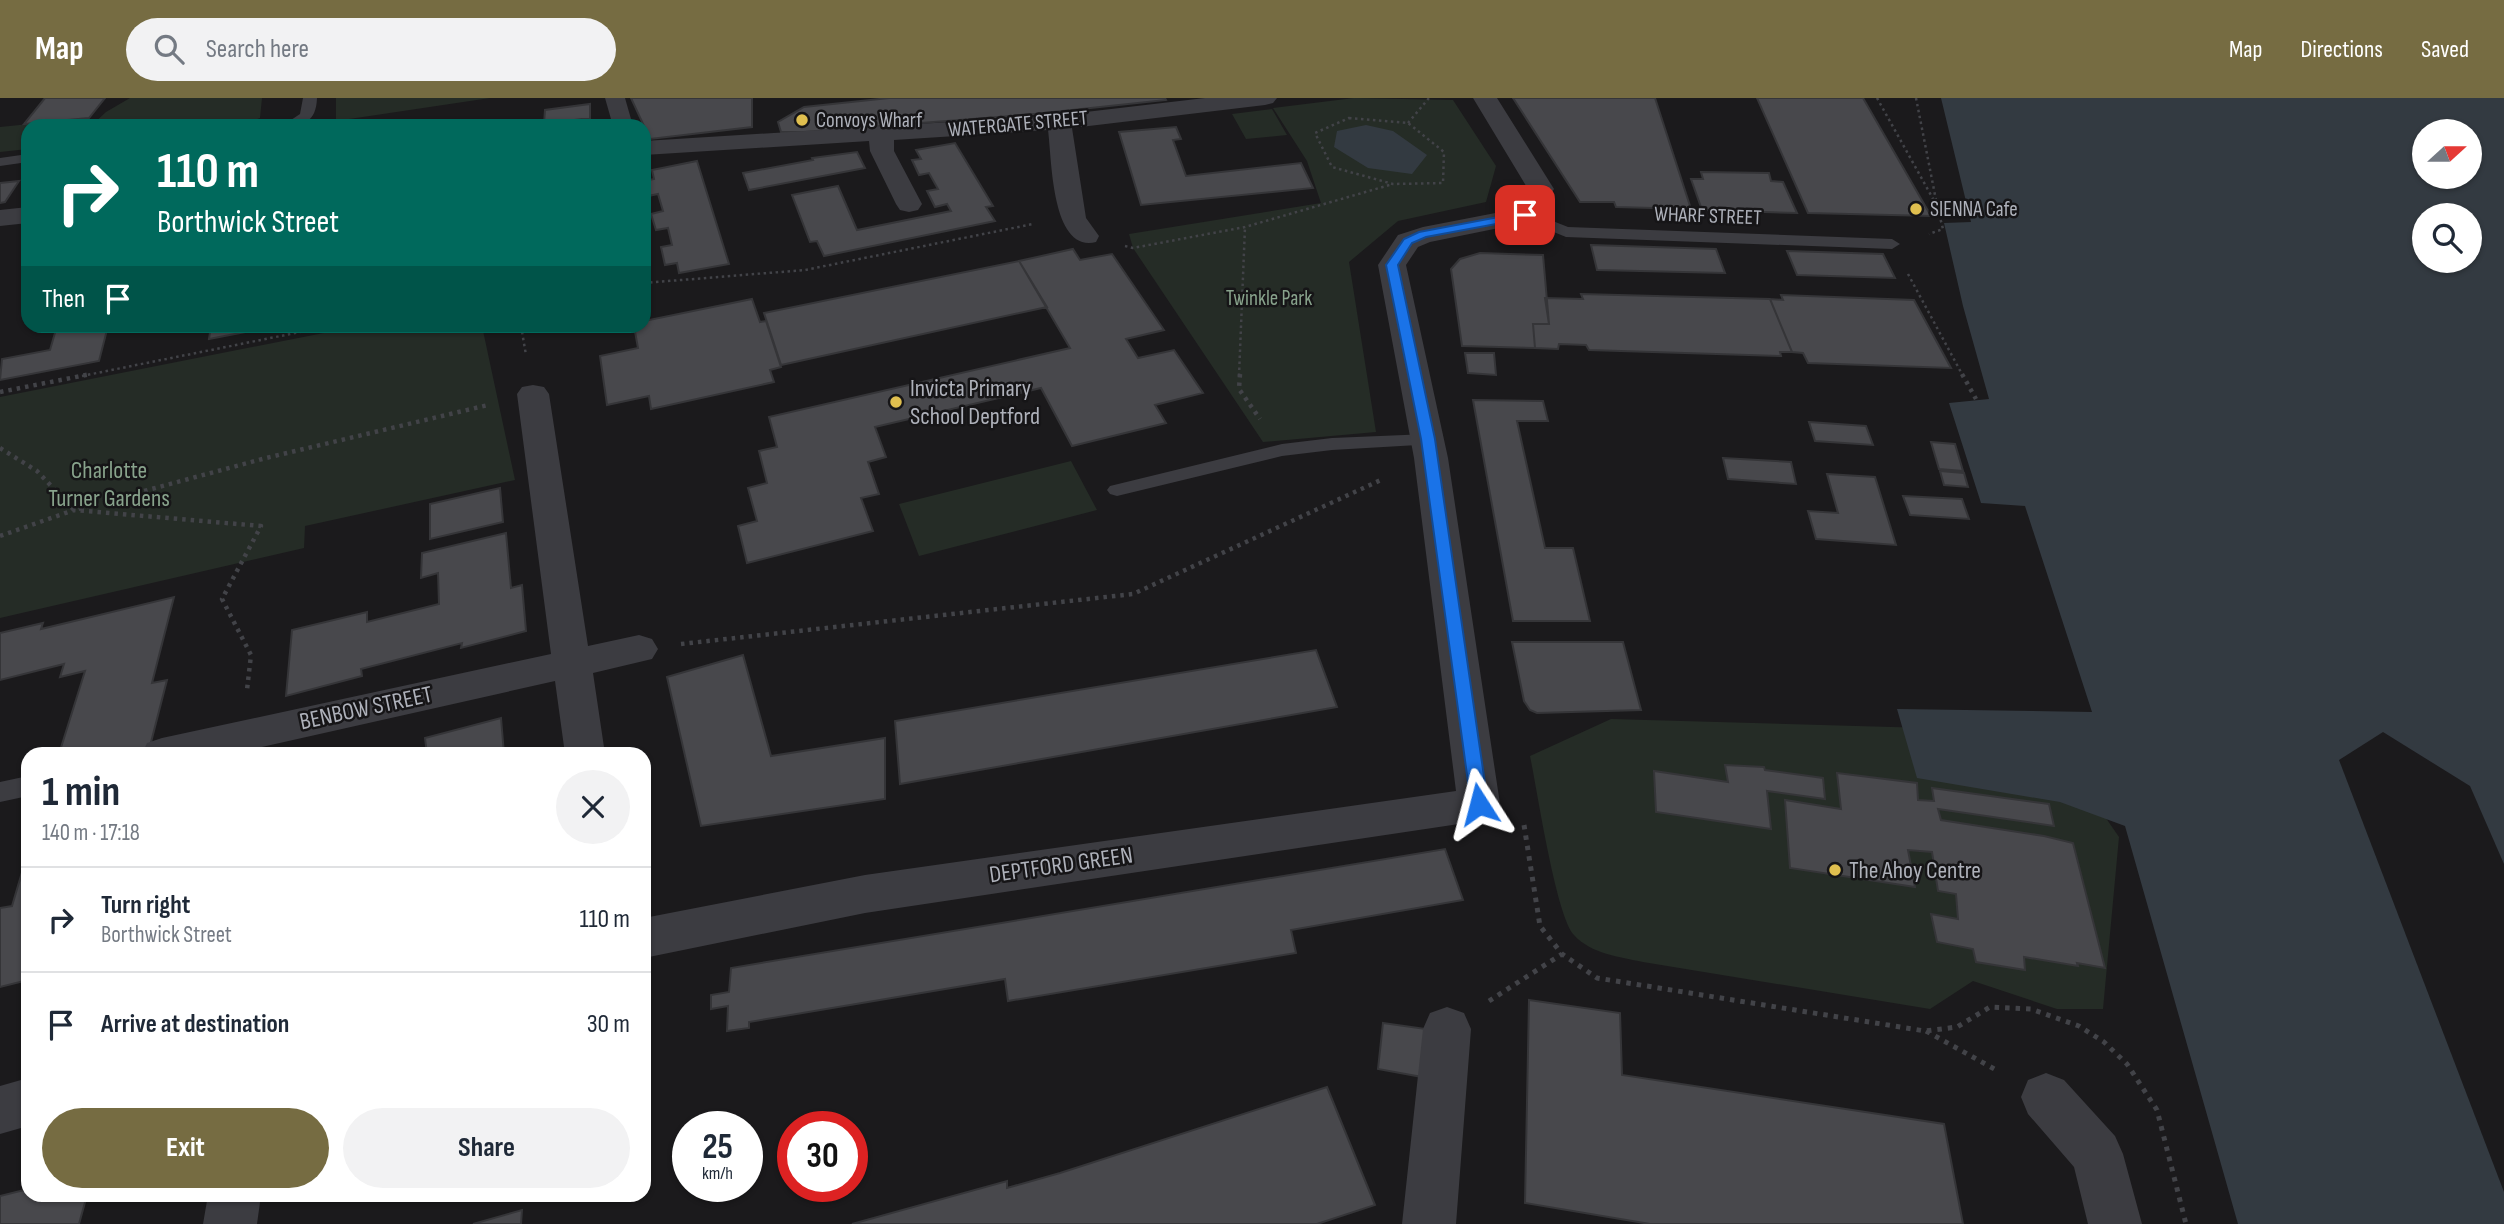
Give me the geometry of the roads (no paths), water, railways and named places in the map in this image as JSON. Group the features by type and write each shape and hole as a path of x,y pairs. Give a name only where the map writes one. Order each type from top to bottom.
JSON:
{"street":[{"path":"615,98 621,119"},
{"name":"WATERGATE STREET","path":"651,148 1064,121 1265,98"},
{"path":"1430,449 1392,265 1408,241 1423,235 1525,215 1541,189 1485,98"},
{"path":"1064,121 1060,126 1080,227"},
{"path":"881,134 882,151 909,204"},
{"path":"0,218 21,216"},
{"path":"533,394 584,747"},
{"name":"DEPTFORD GREEN","path":"651,937 865,894 1479,804 1430,449"},
{"name":"BENBOW STREET","path":"193,747 639,649"},
{"path":"1429,1224 1447,1029"},
{"path":"2046,1097 2097,1154 2115,1224"},
{"path":"0,1110 21,1104"},
{"path":"230,1224 234,1202"}],"lane":[{"path":"306,119 310,113 310,98"},
{"path":"0,162 21,159"},
{"name":"WHARF STREET","path":"1525,215 1566,232 1892,244"},
{"path":"1116,490 1282,450 1332,444 1430,449"},
{"path":"0,792 21,788"}],"place":[{"name":"Convoys Wharf","path":"802,120"},
{"name":"SIENNA Cafe","path":"1916,209"},
{"name":"Invicta Primary School Deptford","path":"896,402"},
{"name":"The Ahoy Centre","path":"1835,870"}],"park label":[{"name":"Twinkle Park","path":"1269,298"},
{"name":"Charlotte Turner Gardens","path":"109,484"}]}
